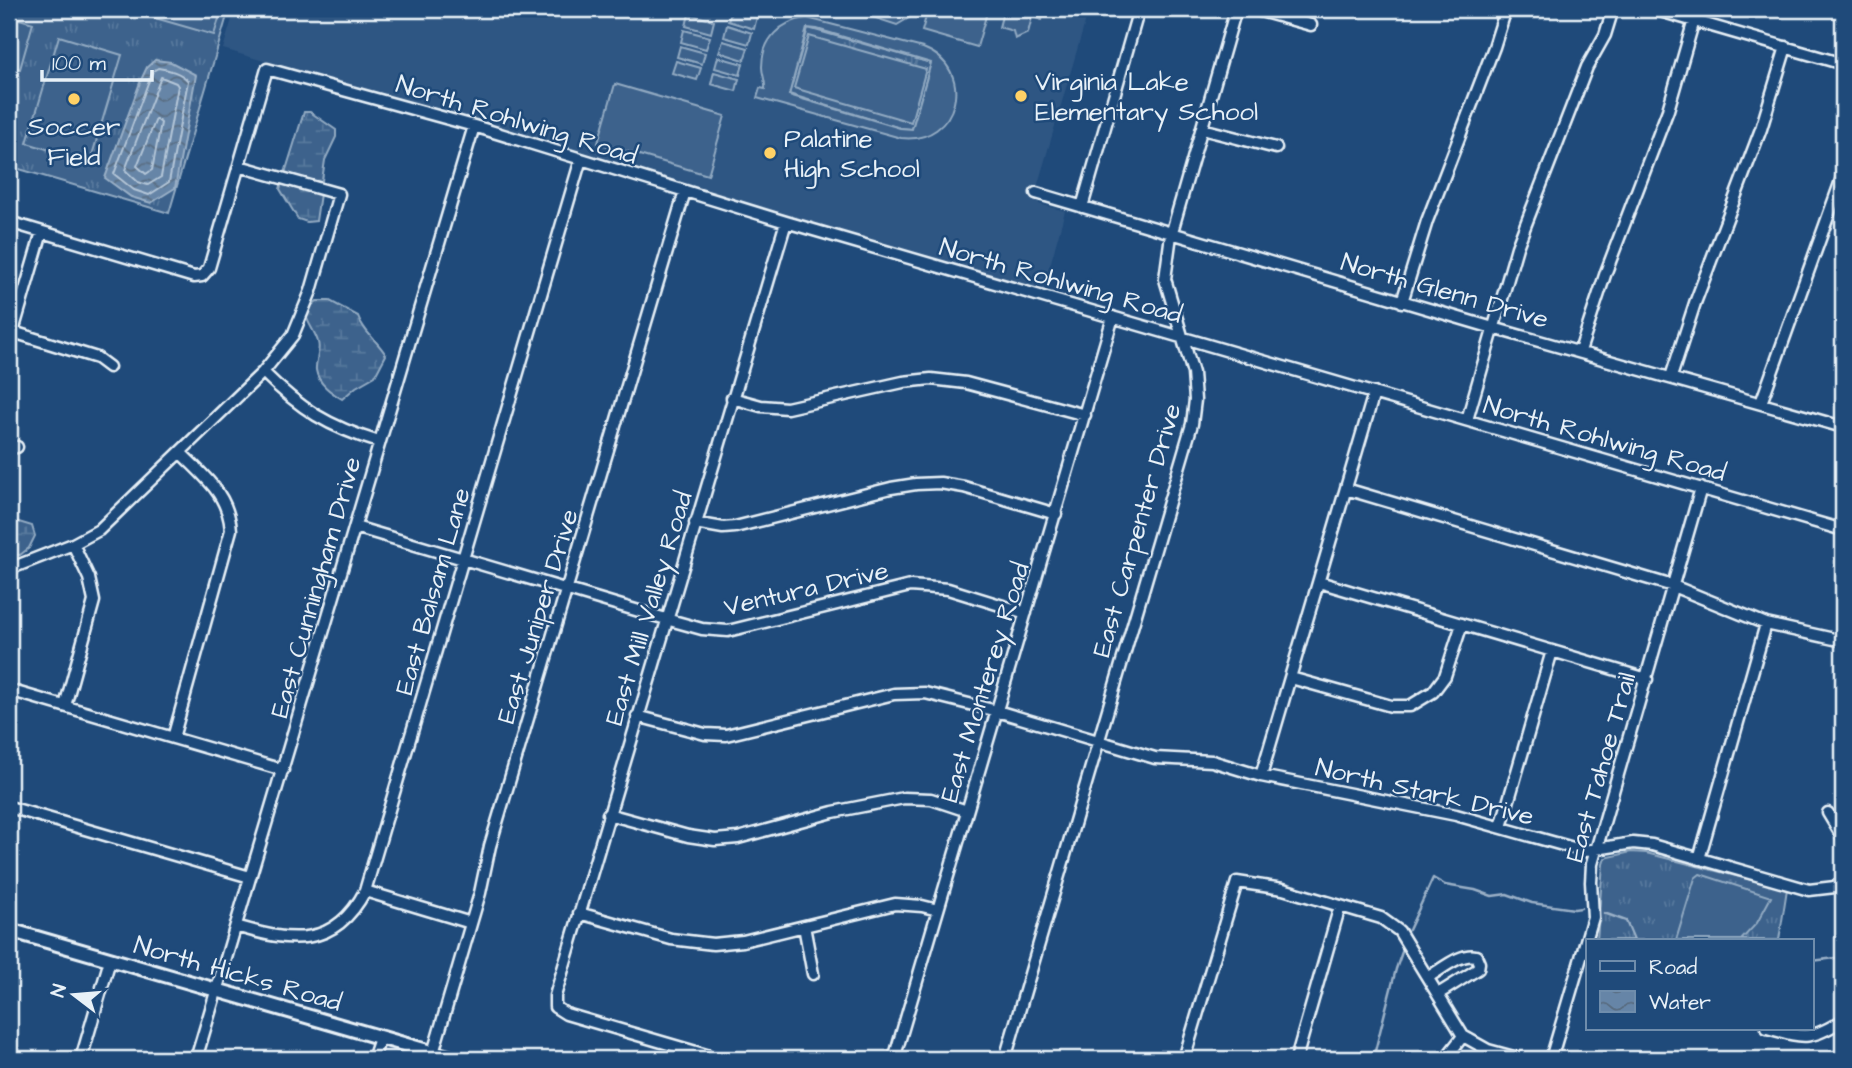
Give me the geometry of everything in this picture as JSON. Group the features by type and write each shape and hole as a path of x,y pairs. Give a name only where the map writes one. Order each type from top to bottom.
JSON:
{"main road":[{"name":"North Hicks Road","path":"9,930 455,1059"}],"street":[{"path":"1082,207 1139,9"},
{"name":"East Carpenter Drive","path":"1005,1059 1195,411 1193,373 1165,279 1171,234 1237,9"},
{"path":"1253,9 1311,25"},
{"path":"1402,302 1427,221 1506,9"},
{"path":"1467,420 1517,247 1587,67 1605,35 1613,9"},
{"path":"1654,9 1843,64"},
{"path":"1580,351 1606,272 1668,110 1694,20"},
{"path":"1671,377 1695,303 1761,129 1786,47"},
{"name":"North Rohlwing Road","path":"239,166 267,69 474,126 786,222 1010,285 1843,530"},
{"name":"East Cunningham Drive","path":"196,1059 474,126"},
{"path":"1202,129 1276,148"},
{"name":"East Balsam Lane","path":"236,926 286,939 313,936 330,929 344,918 365,891 581,159"},
{"path":"9,222 194,277 202,276 209,268 239,166 339,194 311,291 293,335 272,362 99,530 73,544 9,569"},
{"path":"1761,403 1843,175"},
{"name":"East Juniper Drive","path":"433,1053 471,923 490,846 685,191"},
{"name":"North Glenn Drive","path":"1036,193 1336,280 1402,302 1843,427"},
{"name":"East Mill Valley Road","path":"715,1059 566,1014 555,1007 555,996 786,222"},
{"path":"9,345 42,232"},
{"name":"East Monterey Road","path":"894,1059 1113,317"},
{"path":"13,332 97,358 109,367"},
{"path":"263,372 289,398 315,417 379,442"},
{"path":"732,398 761,406 788,408 903,382 930,379 966,383 1085,415"},
{"path":"1261,776 1374,393"},
{"path":"173,738 231,530 228,507 223,498 180,452"},
{"path":"695,523 723,528 735,527 891,488 940,484 964,487 1056,514"},
{"name":"East Tahoe Trail","path":"1587,939 1593,917 1591,874 1597,849 1701,488"},
{"path":"1346,489 1673,586 1766,624 1843,641"},
{"name":"Ventura Drive","path":"355,527 702,629 728,631 909,586 948,589 1026,612"},
{"path":"65,706 94,601 89,578 73,544"},
{"path":"1319,582 1647,679"},
{"path":"1291,678 1391,706 1410,706 1433,692 1445,676 1462,624"},
{"path":"1699,859 1766,624"},
{"path":"1501,827 1552,651"},
{"path":"9,691 283,770"},
{"name":"North Stark Drive","path":"637,716 712,735 726,734 894,694 912,692 938,695 1155,758 1212,761 1261,776 1456,815 1584,851 1633,843 1652,845 1809,890 1835,887 1843,882"},
{"path":"608,814 688,836 715,840 738,838 833,812 904,798 931,799 967,811"},
{"path":"9,807 250,877"},
{"path":"1828,813 1843,838"},
{"path":"1184,1059 1237,882 1283,889 1381,918 1399,931 1463,1036 1488,1050 1521,1059"},
{"path":"365,891 471,923"},
{"path":"579,914 671,939 713,944 743,942 895,904 938,910"},
{"path":"1296,1059 1340,906"},
{"path":"804,926 813,974"},
{"name":"East Tahoe Trail","path":"1551,1059 1586,942"},
{"path":"1428,977 1461,958 1476,956 1478,969 1438,994"},
{"path":"81,1059 110,960"},
{"path":"1577,974 1586,976"},
{"path":"1774,1030 1798,1037 1813,1036 1843,1020"},
{"path":"1444,1059 1463,1036"},
{"path":"373,1059 380,1038"}],"shaded area":[{"name":"Palatine High School","path":"235,9 1089,9 1038,184 1039,204 1065,211 1043,291 223,49"}],"green space":[{"path":"9,9 229,9 169,213 9,166"},
{"path":"124,9 222,9 214,35"},
{"path":"848,9 918,9 917,13 897,25"},
{"path":"928,9 988,9 977,47 922,31"},
{"path":"1004,9 1045,9 1042,20 1032,17 1028,33 1015,39 1013,31 999,27"},
{"path":"732,10 757,17 754,29 728,21"},
{"path":"689,14 714,21 711,33 686,26"},
{"name":"Soccer Field","path":"9,16 33,23 20,69 9,66"},
{"path":"807,18 923,48 940,58 951,71 955,87 954,103 948,118 936,130 921,137 901,138 757,98 760,88 765,89 763,57 769,40 781,27","holes":["807,28 931,63 912,129 900,128 789,95"]},
{"path":"727,25 752,33 749,44 724,37"},
{"path":"808,28 931,63 912,129 900,128 789,94"},
{"path":"684,30 710,37 706,49 681,42"},
{"name":"Soccer Field","path":"59,36 122,55 90,162 27,143"},
{"path":"809,36 926,69 911,122 794,88"},
{"path":"723,41 748,48 744,60 719,52"},
{"path":"680,46 705,53 702,64 677,57"},
{"path":"718,57 743,64 740,75 715,68"},
{"path":"676,61 701,68 697,80 672,73"},
{"path":"714,72 739,79 736,91 711,84"},
{"path":"615,84 725,116 708,175 598,143"},
{"path":"304,112 310,112 336,130 336,137 325,160 316,221 307,222 298,219 280,189"},
{"path":"317,301 330,301 358,316 386,355 375,376 342,399 322,384 317,375 319,346 305,311"},
{"path":"9,519 32,526 35,536 29,548 20,555 9,554"},
{"path":"1631,852 1646,853 1787,889 1779,939 1597,939 1605,858"},
{"path":"1700,874 1771,897 1757,923 1742,939 1676,939 1695,878"}],"water":[{"path":"155,60 171,62 196,75 175,188 151,203 131,197 105,178 141,80 147,67"}],"waterway":[{"path":"1409,930 1433,878 1445,885 1492,896 1507,894 1532,903 1581,908"},
{"path":"1604,913 1626,921 1634,939"},
{"path":"1373,1059 1402,952"},
{"path":"1814,961 1843,957"}],"place":[{"name":"Virginia Lake Elementary School","path":"1021,96"},
{"name":"Soccer Field","path":"74,99"},
{"name":"Palatine High School","path":"770,153"}]}
